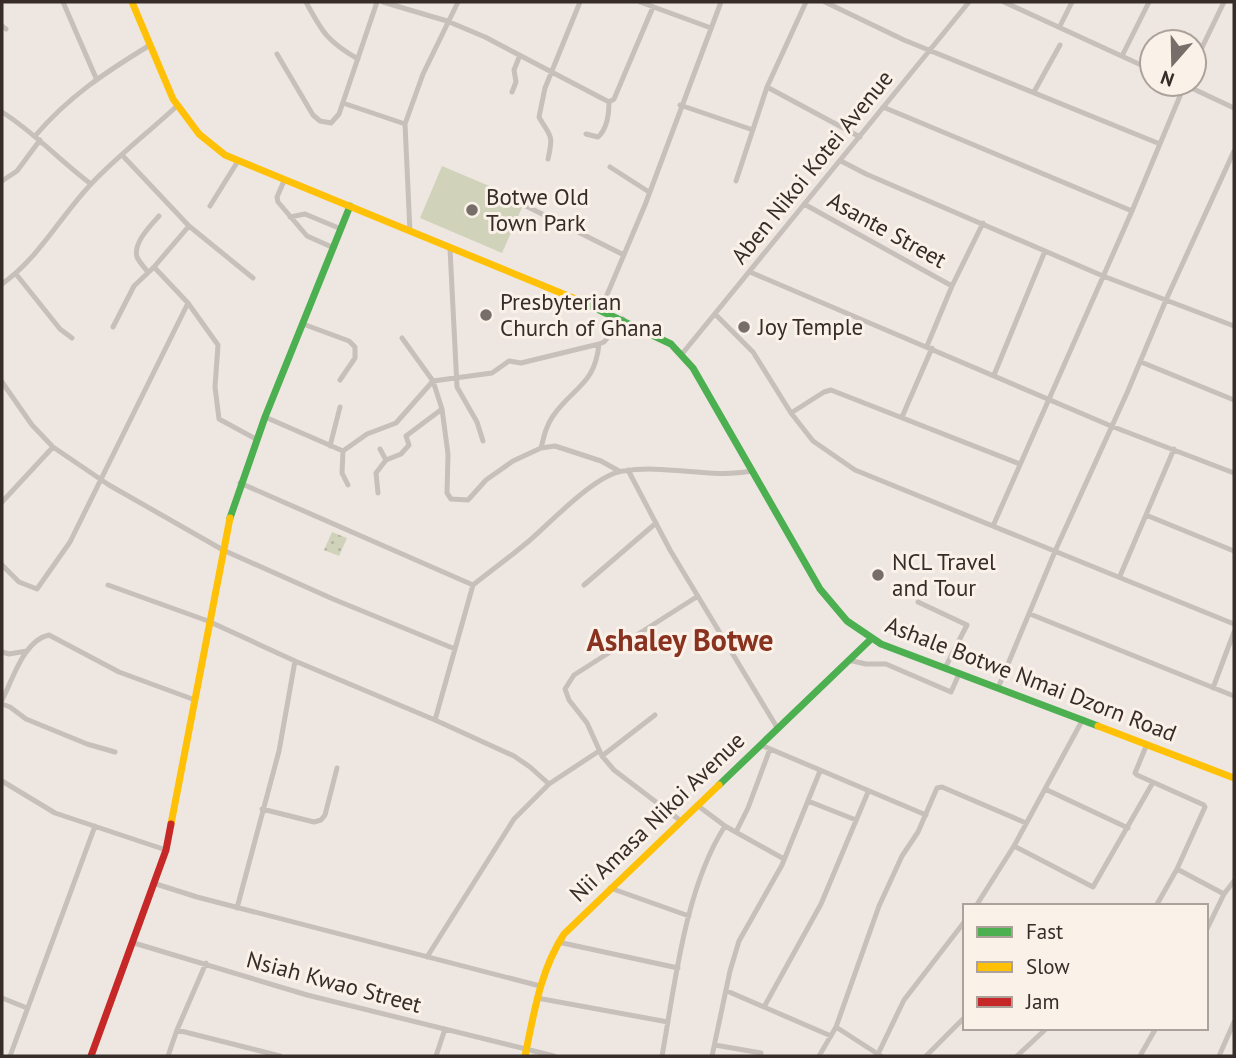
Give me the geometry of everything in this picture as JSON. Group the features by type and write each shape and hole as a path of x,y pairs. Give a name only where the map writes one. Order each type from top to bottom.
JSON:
{"street":[{"path":"63,2 96,78"},
{"name":"Ashale Botwe Nmai Dzorn Road","path":"132,2 178,105 199,134 225,155 624,318 664,339 682,354 710,397 820,589 846,622 871,639 1234,778"},
{"path":"306,2 321,29 335,46 358,60"},
{"path":"277,54 313,115 320,121 331,123 339,114 377,2"},
{"path":"383,2 447,21 520,55 609,102 614,99 653,7"},
{"path":"410,232 405,124 422,74 457,2"},
{"path":"548,159 552,142 549,129 540,117 545,88 580,2"},
{"path":"640,2 711,28"},
{"path":"601,309 649,192 721,2"},
{"path":"736,181 767,87 806,2"},
{"path":"827,2 904,40 1160,144"},
{"name":"Aben Nikoi Kotei Avenue","path":"682,354 969,2"},
{"path":"1004,2 1138,63"},
{"path":"1060,26 1072,2"},
{"path":"1122,56 1149,2"},
{"path":"1208,35 1224,2"},
{"path":"2,181 17,171 56,111 96,78 150,45"},
{"path":"1034,92 1060,45"},
{"path":"512,92 516,82 514,70 520,55"},
{"path":"767,87 860,136"},
{"path":"1208,96 1234,108"},
{"path":"993,526 1132,211 1178,98"},
{"path":"586,134 598,137 602,134 608,117 609,102"},
{"path":"343,103 405,124"},
{"path":"2,284 16,274 49,237 91,184 178,105"},
{"path":"680,105 753,130"},
{"path":"883,107 1132,211"},
{"path":"2,112 23,125 91,184"},
{"path":"998,688 1056,550 1234,151"},
{"path":"122,155 189,226 253,278"},
{"path":"210,206 238,161"},
{"path":"841,161 1103,276 1232,326 1234,316"},
{"path":"610,167 649,192"},
{"path":"285,181 277,199 290,218 307,236 334,248"},
{"path":"516,201 624,255"},
{"name":"Asante Street","path":"804,204 952,286"},
{"path":"91,1056 156,884 166,850 208,621 228,524 240,483 351,206"},
{"path":"290,218 305,214 341,229"},
{"path":"159,216 144,234 137,253 138,259 188,303 218,345 215,387 219,419 256,439"},
{"path":"902,417 952,286 983,223"},
{"path":"113,327 134,286 189,226"},
{"path":"450,249 457,387 477,422 483,441"},
{"path":"994,375 1045,251"},
{"path":"750,272 1111,426 1234,473"},
{"path":"16,274 60,329 72,338"},
{"path":"2,565 19,582 37,589 70,542 188,303"},
{"path":"715,314 753,352 791,413 813,441 855,470 1234,624"},
{"path":"343,451 367,434 396,423 433,381 492,373 509,360 521,363 599,344 604,342 624,318"},
{"path":"303,324 349,341 355,347 355,358 340,380"},
{"path":"402,338 433,381 442,409 447,454 447,493 451,499 468,500 480,484 492,475 541,447 555,446 601,461 619,471"},
{"path":"541,447 546,428 554,415 595,369 599,344"},
{"path":"1141,362 1234,400"},
{"path":"3,387 53,447 100,479 223,550 455,649"},
{"path":"791,413 831,390 1020,464"},
{"path":"330,446 340,407"},
{"path":"407,436 442,409"},
{"path":"265,417 343,451"},
{"path":"378,493 376,473 386,460 401,454 409,445 407,436 396,423"},
{"path":"2,502 53,447"},
{"path":"380,449 386,460"},
{"path":"1120,576 1174,449"},
{"path":"343,451 342,473 348,485"},
{"path":"435,720 474,584 585,492 619,471 651,468 729,475 752,471"},
{"path":"628,470 698,596 778,729"},
{"path":"240,483 474,584"},
{"path":"1146,515 1234,551"},
{"path":"584,585 656,523"},
{"path":"108,585 208,621 435,720 514,757 549,784"},
{"path":"681,821 614,771 601,753 587,723 569,700 565,689 574,675 698,596"},
{"path":"918,601 967,625 945,668"},
{"path":"1030,614 1234,696"},
{"path":"1213,688 1234,632"},
{"path":"115,752 87,744 26,719 2,702 27,651 42,636 49,635 119,672 195,699"},
{"name":"Nii Amasa Nikoi Avenue","path":"526,1053 540,986 558,942 610,888 871,639"},
{"path":"2,652 9,654 27,651"},
{"path":"848,660 886,664 951,692 959,674"},
{"path":"237,908 279,751 295,661"},
{"path":"427,957 514,819 549,784 601,753 655,715"},
{"path":"978,903 1014,846 1083,719"},
{"path":"1147,744 1135,773 1152,784 1205,807 1177,869 1157,904"},
{"path":"761,745 926,815"},
{"path":"736,832 770,749"},
{"path":"262,808 314,822 321,820 325,815 337,768"},
{"path":"712,1056 739,941 784,859 820,771"},
{"path":"2,781 55,813 166,850"},
{"path":"1014,846 1093,887 1152,784"},
{"path":"820,1056 836,1027 879,906 937,788 942,786 1026,823"},
{"path":"1045,789 1128,828"},
{"path":"764,1007 821,904 868,792"},
{"path":"808,801 856,820"},
{"path":"697,805 736,832 784,859"},
{"path":"662,1056 689,916 708,854 725,825"},
{"path":"10,1056 95,826"},
{"path":"1177,869 1224,894"},
{"path":"156,884 237,908 540,986"},
{"path":"1208,927 1224,894 1233,886"},
{"path":"610,888 689,916"},
{"path":"836,1027 880,1055 904,1000 963,924"},
{"path":"558,942 678,968"},
{"name":"Nsiah Kwao Street","path":"134,943 307,995 526,1053 554,1056"},
{"path":"168,1056 206,963"},
{"path":"727,991 831,1036"},
{"path":"2,998 27,1008"},
{"path":"537,998 668,1022"},
{"path":"926,1056 963,1019"},
{"path":"1219,1056 1234,1022"},
{"path":"177,1030 280,1056"},
{"path":"436,1056 445,1030"},
{"path":"1017,1056 1045,1030"},
{"path":"1140,1056 1155,1030"},
{"path":"715,1045 761,1053"}],"green space":[{"name":"Botwe Old Town Park","path":"442,166 525,201 502,253 420,218"},
{"path":"332,532 347,538 339,556 324,550"}],"traffic: fast":[{"path":"230,518 265,417 350,206"},
{"path":"578,300 671,344 693,368 820,589 847,621 881,644 1098,726"},
{"path":"719,785 871,639"}],"traffic: slow":[{"path":"132,2 173,99 199,134 225,155 578,300"},
{"path":"171,824 230,518"},
{"path":"1098,726 1234,778"},
{"path":"525,1056 543,978 564,934 719,785"}],"traffic: jam":[{"path":"91,1056 166,850 171,824"}],"place":[{"name":"Botwe Old Town Park","path":"472,210"},
{"name":"Presbyterian Church of Ghana","path":"486,315"},
{"name":"Joy Temple","path":"744,327"},
{"name":"NCL Travel and Tour","path":"878,575"}],"district":[{"name":"Ashaley Botwe","path":"680,641"}]}
